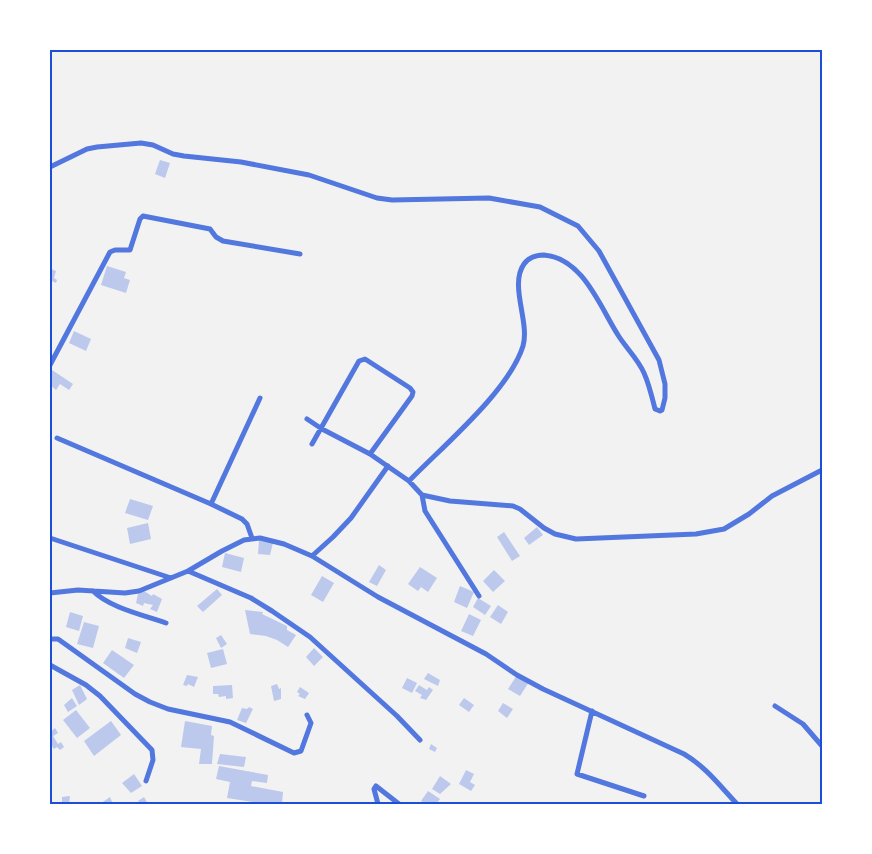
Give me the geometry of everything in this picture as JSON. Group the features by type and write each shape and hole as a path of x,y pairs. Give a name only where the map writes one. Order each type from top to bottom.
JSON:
{"street":[{"path":"50,167 87,150 112,145 141,143 153,145 173,154 240,162 309,175 377,198 392,200 474,198 511,201 540,207 578,226 603,258 659,360 665,384 665,398 662,410 660,412 655,409 643,370 619,336 588,285 571,266 562,260 551,256 539,255 532,257 520,271 519,289 525,333 523,345 512,368 485,405 409,481"},
{"path":"50,365 108,254 115,250 130,250 140,219 145,216 210,229 216,237 223,241 300,254"},
{"path":"312,444 362,359 368,360 414,392 371,452"},
{"path":"211,504 260,398"},
{"path":"307,419 322,429 371,452 409,481 422,495 425,510 479,596"},
{"path":"57,438 242,519 247,524 252,538"},
{"path":"312,556 351,518 388,466"},
{"path":"422,495 450,501 513,506 555,534 576,539 679,535 724,528 748,514 772,496 822,470"},
{"path":"50,538 172,578"},
{"path":"50,593 62,590 139,592 188,571 244,540 252,538 284,544 312,556 362,588 428,625 486,654 517,675 669,746 694,760 714,778 737,804"},
{"path":"188,571 251,598 310,637 397,716 420,740"},
{"path":"93,591 99,598 108,603 166,623"},
{"path":"50,638 64,642 135,694 150,702 168,709 230,722 294,753 301,750 311,723 307,715"},
{"path":"50,665 86,685 100,696 152,750 153,760 146,781"},
{"path":"775,706 803,724 822,746"},
{"path":"592,711 577,774 644,796"},
{"path":"378,804 374,789 376,786 399,804"}],"building":[{"path":"160,160 170,163 165,178 155,174"},
{"path":"107,266 126,272 124,278 130,280 126,293 101,285"},
{"path":"51,269 56,271 54,278 57,280 56,283 52,281 50,283"},
{"path":"74,331 91,339 86,351 69,343"},
{"path":"52,370 73,384 69,390 60,384 56,390 50,385"},
{"path":"130,499 153,506 148,520 125,513"},
{"path":"148,523 151,539 130,544 127,528"},
{"path":"537,527 543,535 529,545 524,538"},
{"path":"504,532 520,556 512,561 497,537"},
{"path":"259,540 273,543 270,555 258,554"},
{"path":"225,553 244,558 241,572 222,567"},
{"path":"379,565 386,570 377,586 369,582"},
{"path":"420,567 437,578 428,592 421,587 418,591 408,584"},
{"path":"494,570 505,581 493,592 483,581"},
{"path":"322,576 334,583 323,602 311,595"},
{"path":"460,586 474,592 467,608 454,602"},
{"path":"217,589 222,595 203,612 197,606"},
{"path":"144,591 162,599 157,612 150,609 153,605 144,603 143,606 136,603 138,594"},
{"path":"478,598 491,606 485,615 473,607"},
{"path":"498,605 508,612 501,624 490,617"},
{"path":"245,610 263,612 262,614 287,626 287,630 296,635 288,647 266,636 250,634"},
{"path":"70,612 83,616 79,631 66,627"},
{"path":"469,614 481,620 473,636 461,631"},
{"path":"84,622 99,626 93,648 77,644"},
{"path":"221,635 227,644 221,648 216,638"},
{"path":"128,638 141,642 137,653 125,648"},
{"path":"314,648 323,657 314,666 306,657"},
{"path":"223,649 227,664 211,668 207,653"},
{"path":"112,650 134,665 124,678 103,663"},
{"path":"428,673 440,680 438,686 424,679"},
{"path":"187,675 198,677 194,687 188,684 187,686 183,685"},
{"path":"517,675 529,682 520,696 508,689"},
{"path":"407,678 417,683 412,693 402,688"},
{"path":"277,684 279,689 281,688 281,699 274,701 271,686"},
{"path":"80,685 87,699 79,705 72,690"},
{"path":"232,685 233,698 226,699 226,696 219,697 218,694 213,694 213,686"},
{"path":"419,685 427,690 429,687 433,690 426,700 420,698 422,695 415,691"},
{"path":"300,687 309,693 305,699 298,696 300,694 297,692"},
{"path":"72,698 77,706 68,712 64,705"},
{"path":"464,698 474,705 469,712 459,705"},
{"path":"503,703 513,709 507,718 498,711"},
{"path":"249,707 253,709 246,723 237,720 242,708 247,709"},
{"path":"76,710 90,728 77,738 63,720"},
{"path":"111,721 121,735 94,756 84,741"},
{"path":"185,721 212,726 211,735 214,736 212,764 199,764 201,749 181,747"},
{"path":"55,728 58,733 53,736 58,744 61,742 64,747 60,750 57,747 54,749 50,743 50,732"},
{"path":"431,744 437,748 435,752 429,749"},
{"path":"220,754 246,757 244,767 217,764"},
{"path":"219,766 268,775 267,783 252,781 251,786 283,792 282,804 266,804 227,798 230,782 216,779"},
{"path":"466,770 474,774 470,782 475,785 471,791 459,784"},
{"path":"134,774 142,786 131,793 122,783"},
{"path":"440,776 451,784 440,794 432,789"},
{"path":"428,791 440,799 436,804 426,804 421,801"},
{"path":"70,796 69,804 62,804 62,797"},
{"path":"110,797 113,804 100,804"},
{"path":"144,797 148,804 140,804 138,801"}]}
